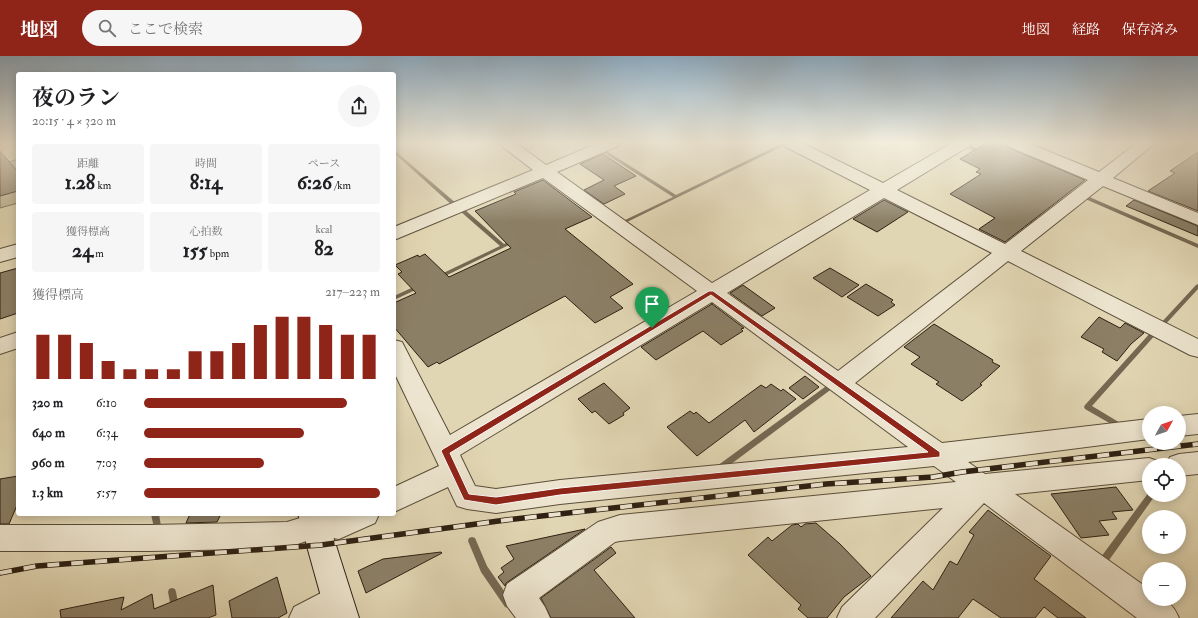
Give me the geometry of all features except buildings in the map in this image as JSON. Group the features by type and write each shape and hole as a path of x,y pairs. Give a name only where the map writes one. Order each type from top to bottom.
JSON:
{"street":[{"path":"541,169 711,293 839,383 937,455 983,486 1163,618"},
{"path":"396,233 551,169"},
{"path":"841,169 1198,349"},
{"path":"396,499 450,461 711,293 920,169"},
{"path":"1077,169 1198,220"},
{"path":"839,383 1113,169"},
{"path":"0,256 16,251"},
{"path":"0,346 16,341"},
{"path":"396,353 467,497 496,501 567,491 937,455 1142,430"},
{"path":"1186,425 1198,424"},
{"path":"1186,464 1198,463"},
{"path":"534,618 518,595 608,531 620,528 959,494 983,486 1142,470"},
{"path":"853,618 983,486"},
{"path":"313,518 339,526 361,516"},
{"path":"0,538 150,538 287,535 309,528 313,518"},
{"path":"313,518 340,608"},
{"path":"305,618 332,604 340,608"}],"shaded area":[{"path":"0,169 16,169 16,204 0,208"}],"waterway":[{"path":"415,169 455,205"},
{"path":"632,169 676,197"},
{"path":"625,222 733,169"},
{"path":"1085,197 1198,246"},
{"path":"462,210 503,246"},
{"path":"439,277 514,241"},
{"path":"396,297 420,286"},
{"path":"1161,326 1198,286"},
{"path":"1120,426 1087,407 1154,333"},
{"path":"720,468 831,386"},
{"path":"1104,560 1146,502"},
{"path":"155,516 157,526"},
{"path":"472,541 484,569 508,604"},
{"path":"172,592 177,618"}],"railway":[{"path":"0,573 37,566 321,545 506,520 826,484 933,477 962,472 1198,444"}],"route":[{"path":"711,293 839,383 937,455 802,467 560,492 496,501 467,497 445,451 652,328 711,293"}]}
